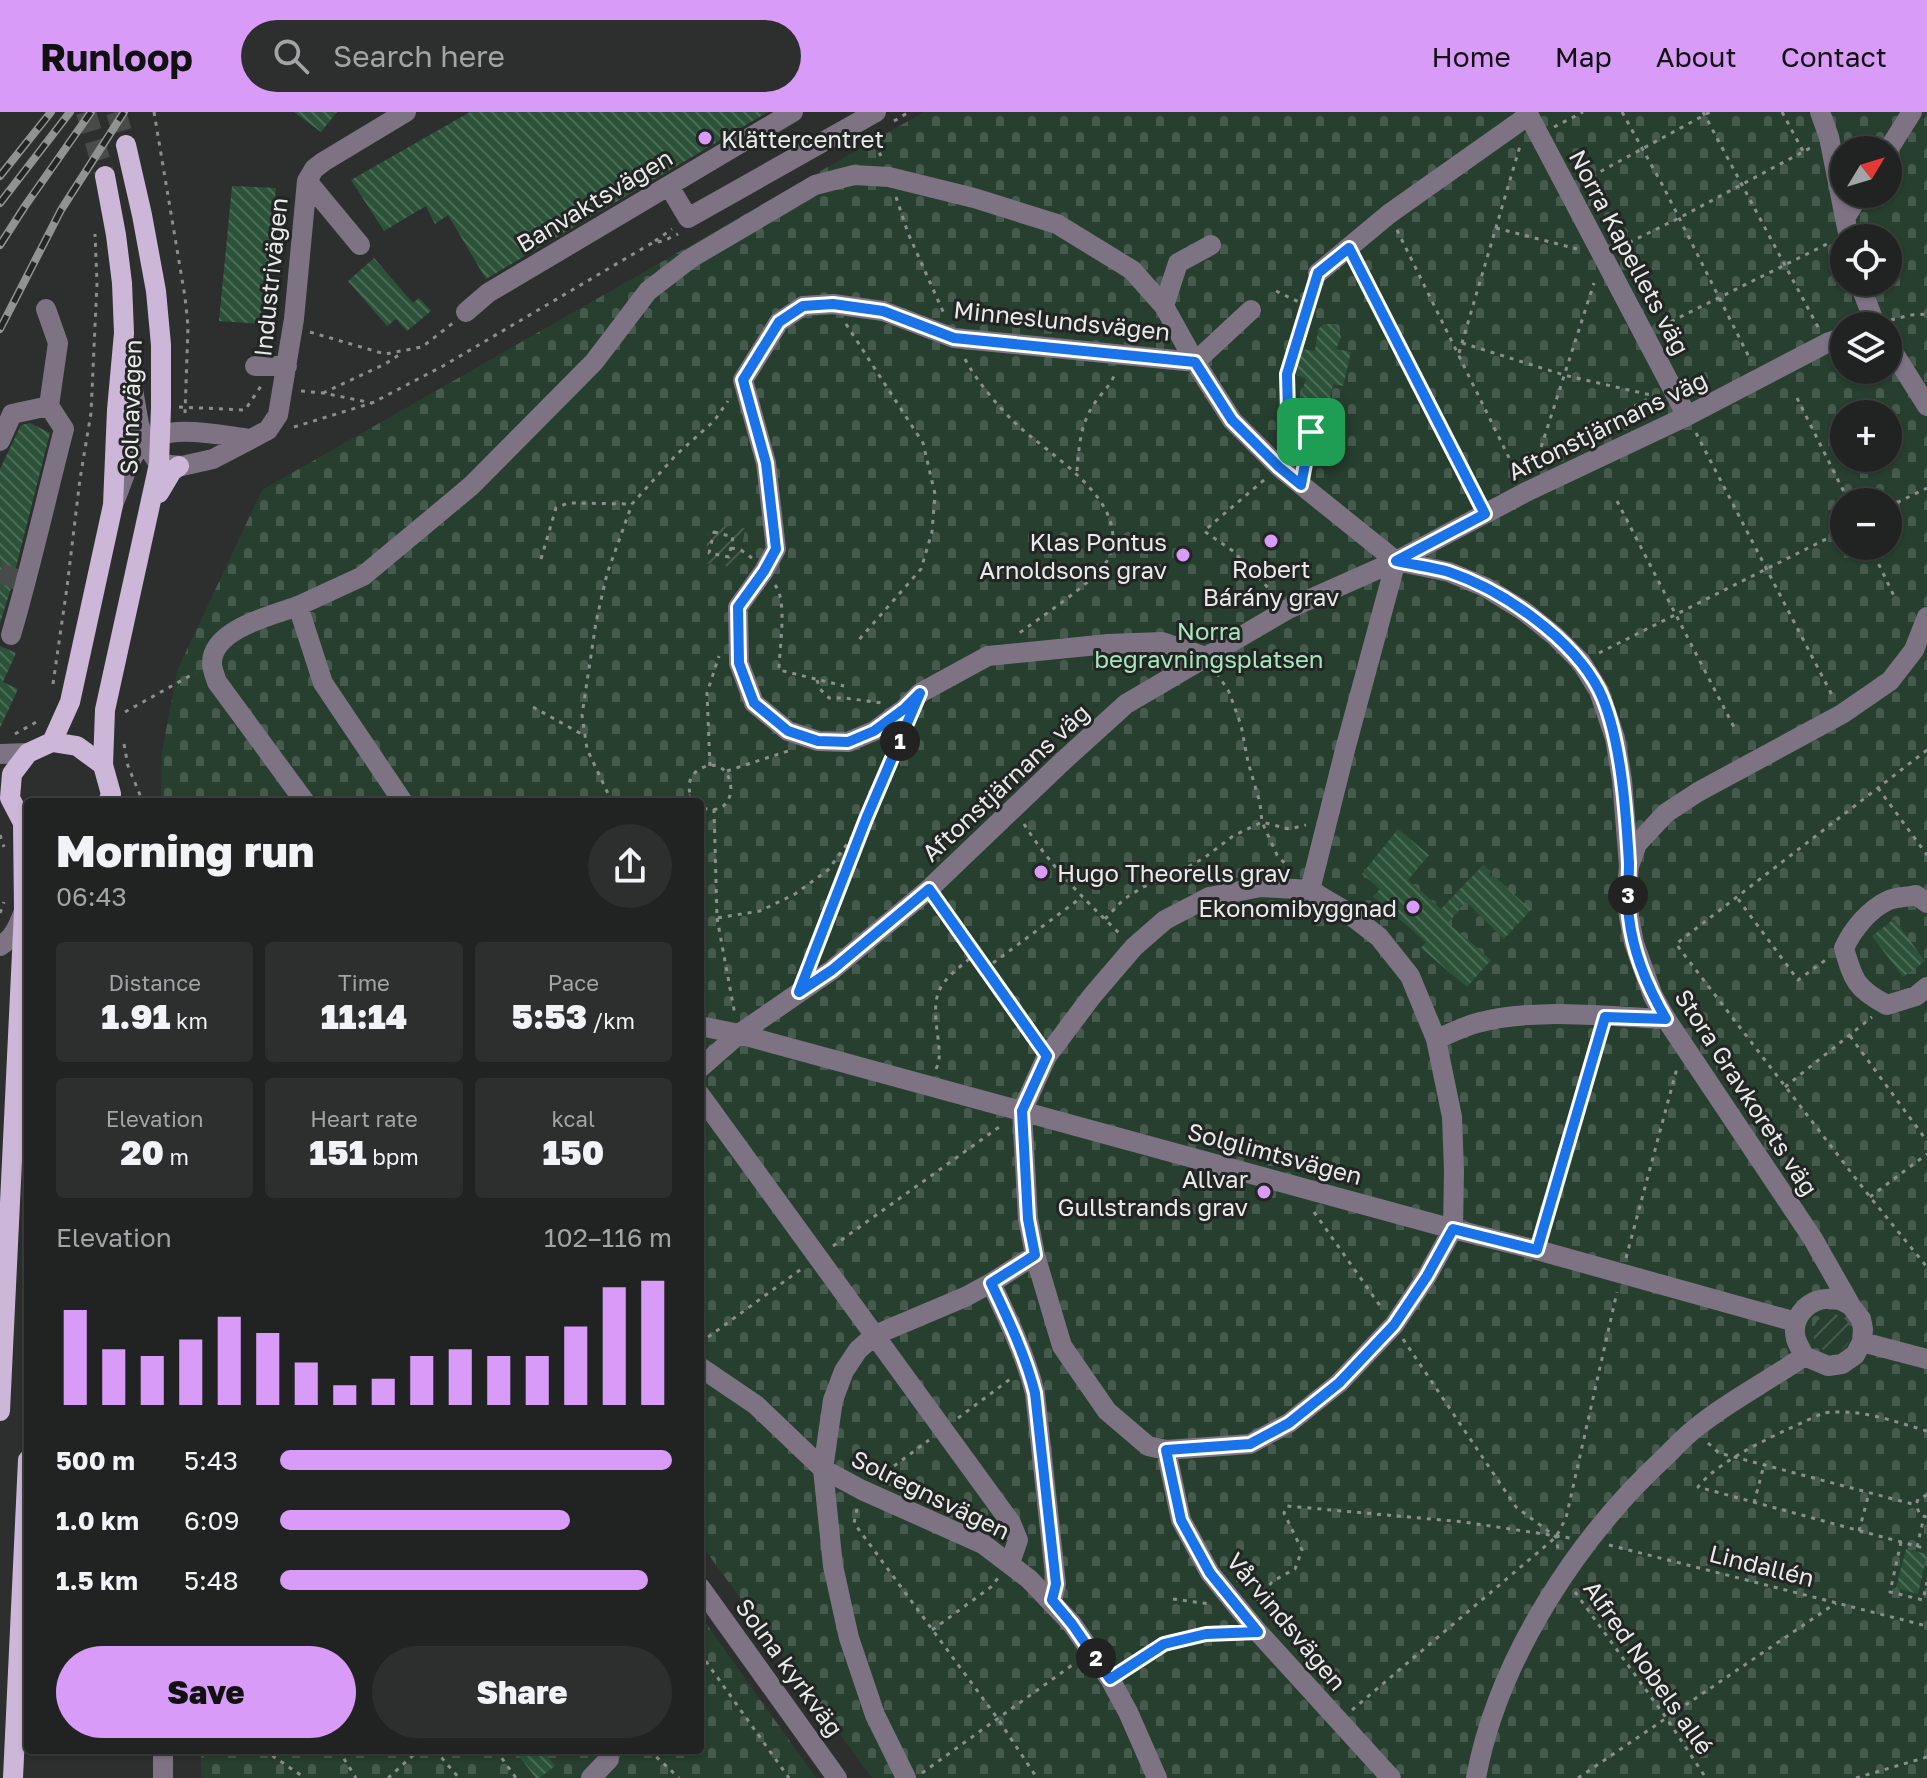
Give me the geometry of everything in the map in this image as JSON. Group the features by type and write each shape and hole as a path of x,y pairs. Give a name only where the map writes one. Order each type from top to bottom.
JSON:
{"main road":[{"name":"Solnavägen","path":"112,798 103,765 105,710 147,523 169,465 153,439 161,345 156,291 126,145"},
{"name":"Solnavägen","path":"52,742 70,702 113,505 124,333 122,283 105,176"},
{"path":"24,823 5,794 12,774 28,753 52,742 77,746 103,765"},
{"path":"0,1411 24,911"},
{"path":"13,1778 24,1545"}],"street":[{"name":"Industrivägen","path":"169,465 213,459 268,430 278,415 287,366 307,181 323,162 406,112"},
{"name":"Banvaktsvägen","path":"466,312 488,293 793,112"},
{"path":"1820,112 1829,137 1847,224"},
{"path":"1897,136 1912,112"},
{"path":"1318,273 1389,214 1528,114"},
{"name":"Norra Kapellets väg","path":"1528,114 1687,416"},
{"path":"669,186 683,226 879,120"},
{"path":"302,798 217,682 211,664 216,647 228,635 253,621 298,606 363,576 471,486 594,362 648,291 691,258 815,185 854,175 889,177 974,198 1057,224 1132,270 1164,306 1232,420 1279,467 1396,561 1449,572 1485,587 1524,611 1555,636 1581,662 1599,691 1615,738 1629,866"},
{"path":"307,181 360,245"},
{"path":"1164,306 1178,263 1211,245"},
{"name":"Minneslundsvägen","path":"743,380 779,322 803,306 833,304 883,311 954,338 1195,362"},
{"path":"11,635 64,429 49,406 58,343 46,309"},
{"path":"1195,362 1251,310"},
{"path":"124,333 135,409 153,439"},
{"name":"Aftonstjärnans väg","path":"704,1065 739,1034 832,970 929,889 1126,704 1288,609 1396,561 1526,492 1687,416 1830,343"},
{"path":"1902,365 1927,406"},
{"path":"258,376 287,366"},
{"path":"743,380 766,463 776,549 738,607 739,663 754,703 788,731 818,741 848,742 906,715 920,693 988,656 1162,642 1206,657"},
{"path":"0,441 12,414 49,406"},
{"path":"113,505 134,454 153,439 184,431 251,439"},
{"path":"1310,890 1396,561"},
{"path":"298,606 323,683 400,798"},
{"name":"Stora Gravkorets väg","path":"1862,1342 1861,1319 1813,1239 1653,996 1634,943 1629,917 1629,866 1637,844 1666,813 1698,792 1842,714 1890,681 1920,653 1927,617"},
{"path":"3,745 28,753"},
{"path":"1261,887 1310,890 1344,910 1379,937 1410,976 1436,1039 1452,1117 1453,1229 1427,1276 1394,1325 1339,1383 1289,1423 1250,1444 1166,1450 1148,1446 1107,1411 1062,1346 1035,1255 1028,1219 1022,1111 1047,1056 1134,947 1165,920 1209,897 1261,887"},
{"path":"1927,903 1916,895 1889,900 1869,914 1852,932 1844,948 1853,979 1869,995 1887,1005 1916,996 1927,987"},
{"path":"0,946 10,940 24,911"},
{"path":"1436,1039 1477,1023 1518,1016 1666,1019"},
{"name":"Solglimtsvägen","path":"704,1027 1796,1322"},
{"path":"704,1100 1011,1523 1018,1540 1010,1563"},
{"path":"906,1778 875,1715 849,1638 833,1566 823,1469 833,1400 844,1371 858,1350 875,1335 965,1297 1035,1255"},
{"path":"991,1283 1016,1335 1035,1393 1056,1584 1052,1600"},
{"path":"1851,1306 1837,1299 1823,1298 1807,1306 1796,1322 1796,1338 1804,1356 1828,1366 1842,1364 1855,1355 1862,1342 1927,1359"},
{"path":"1476,1778 1481,1751 1500,1696 1524,1641 1588,1540 1639,1481 1696,1427 1804,1356"},
{"name":"Solregnsvägen","path":"704,1370 756,1405 823,1469 862,1490 983,1544 1052,1600 1110,1679 1157,1778"},
{"name":"Vårvindsvägen","path":"1166,1450 1181,1520 1210,1573 1235,1606 1390,1778"},
{"name":"Solna kyrkväg","path":"704,1593 837,1778"},
{"path":"163,1754 163,1778"},
{"path":"591,1778 609,1759"}],"path":[{"path":"154,112 185,297 188,326 185,410 245,410 258,376"},
{"path":"879,120 909,112"},
{"path":"1539,135 1583,112"},
{"path":"1622,112 1760,379"},
{"path":"1568,189 1710,112"},
{"path":"1782,112 1804,151"},
{"path":"1704,113 1786,264 1830,332"},
{"path":"1458,355 1528,114"},
{"path":"870,135 889,177 908,233 972,372 1013,421 1077,473 1107,511 1113,540 1107,562 1083,586 988,656"},
{"path":"1496,228 1603,256 1829,137"},
{"path":"1389,214 1526,492"},
{"path":"652,243 663,241 683,226"},
{"path":"287,429 372,403 443,366 683,226"},
{"name":"Solnavägen","path":"54,682 91,413 97,283 95,233"},
{"path":"1644,334 1830,240"},
{"path":"1349,248 1485,514"},
{"path":"1526,492 1603,256"},
{"path":"1311,432 1288,412 1287,374 1318,273"},
{"path":"1276,291 1307,306"},
{"path":"833,304 923,443 935,494 932,532 921,569 856,643"},
{"path":"310,332 385,354 422,347 466,312"},
{"path":"1902,317 1927,314"},
{"path":"1462,343 1564,375 1654,396"},
{"path":"323,393 385,364 406,350"},
{"path":"1077,473 1080,431 1093,406 1112,382 1120,354"},
{"path":"610,798 587,749 582,715 596,622 607,574 632,504 676,455 714,421 743,380"},
{"path":"297,390 372,403"},
{"path":"1537,457 1654,396 1674,390"},
{"path":"1797,398 1842,488"},
{"path":"1301,485 1317,401"},
{"path":"1687,416 1842,714"},
{"path":"1279,467 1204,531 1233,551 1288,609"},
{"path":"1902,500 1927,488"},
{"path":"1617,501 1736,731"},
{"path":"541,559 556,508 568,503 632,504"},
{"path":"714,532 733,537 731,548 729,557 709,553 714,532"},
{"path":"1581,662 1830,537"},
{"path":"731,548 741,550"},
{"path":"1877,560 1895,598"},
{"path":"764,571 780,591 783,611 779,670 844,686"},
{"path":"710,766 707,693 723,647"},
{"path":"1206,657 1229,692 1241,725 1262,822 1277,855 1310,890"},
{"path":"122,714 211,664"},
{"path":"810,963 906,715 884,703 829,698 820,689 817,680"},
{"path":"533,707 585,736"},
{"path":"3,745 39,720"},
{"path":"725,772 818,741"},
{"path":"124,745 128,766 141,798"},
{"path":"1927,750 1676,944 1927,1267"},
{"path":"691,798 689,782 692,775 703,767 721,768 732,784 730,797 714,809 704,808"},
{"path":"1878,788 1927,855"},
{"path":"687,798 690,795"},
{"path":"1014,807 1038,847 1082,897 1134,947"},
{"path":"714,809 717,918 739,1034"},
{"path":"1105,919 1124,899 1143,887 1175,874 1204,858 1233,836 1262,822 1289,829 1330,812"},
{"path":"717,918 760,911 795,894 828,870 866,819"},
{"path":"929,889 1047,1056"},
{"path":"985,969 1082,897"},
{"path":"1737,898 1798,980 1844,948"},
{"path":"930,1086 940,1059 935,999 945,979 975,954"},
{"path":"1785,1087 1887,1005"},
{"path":"1537,1250 1605,1017"},
{"path":"1850,1036 1927,1141"},
{"path":"704,1340 1022,1111"},
{"path":"1870,1197 1927,1154"},
{"path":"1313,1211 1516,1507 1556,1537 1339,1722"},
{"path":"1927,1431 1862,1413 1823,1413 1736,1457 1706,1476 1698,1487 1927,1549"},
{"path":"1696,1427 1719,1453 1916,1505"},
{"path":"1754,1503 1764,1465"},
{"path":"862,1490 854,1523 998,1719 1037,1778"},
{"path":"1859,1531 1869,1493"},
{"path":"1917,1547 1925,1517 1918,1512 1916,1505 1918,1499 1927,1495"},
{"name":"Lindallén","path":"1235,1606 1254,1603 1273,1581 1295,1569 1302,1550 1284,1513 1287,1506 1464,1522 1588,1540 1927,1626"},
{"name":"Alfred Nobels allé","path":"1556,1537 1564,1578 1706,1778"},
{"path":"1901,1542 1890,1592 1923,1600 1927,1582"},
{"path":"932,1630 991,1587 1010,1563"},
{"path":"1173,1599 1235,1606"},
{"path":"1578,1778 1837,1603"},
{"path":"1110,1679 1164,1644 1206,1634 1258,1632"},
{"path":"916,1778 1091,1651"},
{"path":"704,1659 789,1778"},
{"path":"270,1754 305,1778"},
{"path":"341,1754 356,1778"},
{"path":"388,1778 415,1754"},
{"path":"438,1754 459,1778"},
{"path":"499,1754 516,1778"},
{"path":"653,1754 679,1778"},
{"path":"1856,1778 1927,1757"}],"green space":[{"name":"Norra begravningsplatsen","path":"924,112 1927,112 1927,1778 872,1778 704,1548 704,798 161,798 162,752 177,671 262,490"},
{"path":"710,524 745,528 739,568 704,563"},
{"path":"1832,1314 1846,1319 1851,1333 1846,1347 1832,1352 1818,1347 1813,1333 1818,1319"},
{"path":"704,1621 816,1778 201,1778 201,1754 704,1754"}],"building":[{"path":"294,112 337,112 321,132"},
{"path":"470,112 768,112 486,279 448,215 435,224 426,206 384,231 351,180"},
{"path":"232,186 276,188 263,324 219,321"},
{"path":"374,258 413,303 419,298 431,311 407,331 396,319 387,326 348,281"},
{"path":"1324,324 1334,324 1339,331 1341,337 1336,349 1351,352 1343,386 1333,384 1329,405 1300,398 1306,379 1296,375 1301,349 1315,351 1318,329"},
{"path":"30,423 50,433 0,623 0,469 21,425"},
{"path":"0,646 16,653 3,682 18,689 0,728"},
{"name":"Ekonomibyggnad","path":"1398,829 1429,855 1408,880 1441,909 1483,865 1491,872 1489,875 1492,878 1494,876 1531,910 1504,939 1466,902 1448,923 1491,960 1467,987 1421,948 1426,942 1373,896 1380,889 1362,874"},
{"path":"1894,919 1925,961 1903,977 1872,936"},
{"path":"1906,1549 1927,1554 1918,1594 1896,1588"},
{"path":"517,1754 545,1754 555,1766 536,1778"}],"tunnel":[{"path":"86,112 105,176"},
{"path":"116,112 126,145"},
{"path":"0,572 26,584"}],"railway":[{"path":"0,176 51,112"},
{"path":"0,203 70,112"},
{"path":"0,245 91,112"},
{"path":"0,329 61,210 124,112"}],"place":[{"name":"Klättercentret","path":"705,138"},
{"name":"Robert Bárány grav","path":"1271,541"},
{"name":"Klas Pontus Arnoldsons grav","path":"1183,555"},
{"name":"Hugo Theorells grav","path":"1041,872"},
{"name":"Ekonomibyggnad","path":"1413,907"},
{"name":"Allvar Gullstrands grav","path":"1264,1192"}],"route":[{"path":"1349,248 1485,514 1396,561 1449,572 1485,587 1524,611 1581,662 1599,691 1615,738 1622,780 1629,866 1629,917 1634,943 1653,996 1666,1019 1605,1017 1537,1250 1453,1229 1427,1276 1394,1325 1339,1383 1289,1423 1250,1444 1166,1450 1181,1520 1210,1573 1258,1632 1206,1634 1164,1644 1110,1679 1052,1600 1056,1584 1035,1393 1016,1335 991,1283 1035,1255 1028,1219 1022,1111 1047,1056 929,889 832,970 799,992 866,819 920,693 874,731 848,742 818,741 788,731 754,703 739,663 738,607 776,549 766,463 743,380 779,322 803,306 833,304 883,311 954,338 1195,362 1232,420 1301,485 1311,432 1288,412 1287,374 1318,273 1349,248"}]}
